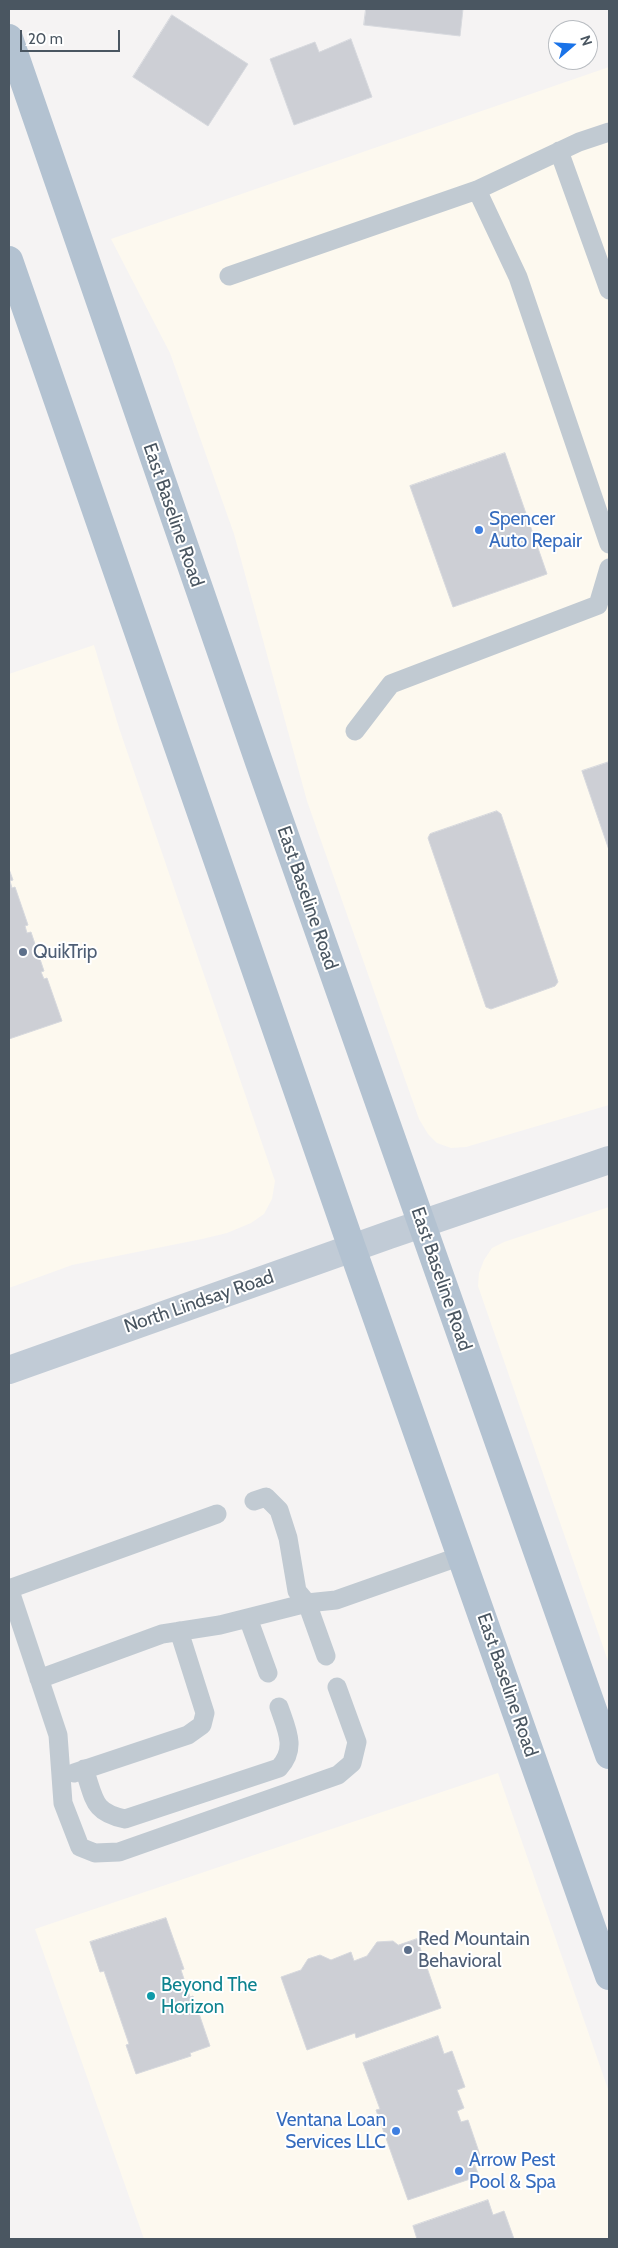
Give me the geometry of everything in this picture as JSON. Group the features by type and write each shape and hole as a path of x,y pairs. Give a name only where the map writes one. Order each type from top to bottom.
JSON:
{"main road":[{"name":"East Baseline Road","path":"9,38 256,753 609,1755"},
{"name":"East Baseline Road","path":"9,260 352,1248 609,1976"},
{"name":"North Lindsay Road","path":"9,1370 389,1235 609,1160"}],"lane":[{"path":"229,276 476,190 579,142 609,132"},
{"path":"559,151 609,290"},
{"path":"476,190 518,277 609,544"},
{"path":"355,731 391,684 598,605 609,568"},
{"path":"254,1502 266,1497 279,1510 288,1538 296,1590 307,1603 326,1656"},
{"path":"218,1514 9,1588 58,1735 63,1803 80,1847 95,1853 119,1852 338,1775 352,1763 357,1742 337,1687"},
{"path":"39,1679 162,1634 220,1625 307,1603 336,1600 461,1556"},
{"path":"248,1618 268,1673"},
{"path":"61,1777 188,1735 202,1725 206,1713 179,1631"},
{"path":"84,1770 98,1807 108,1815 125,1819 279,1768 289,1753 291,1741 279,1707"}],"shaded area":[{"path":"609,67 609,1105 466,1147 451,1148 437,1143 428,1134 419,1119 307,801 234,534 170,353 111,239"},
{"path":"94,645 119,728 275,1181 272,1199 264,1214 251,1223 227,1233 72,1265 9,1288 9,674"},
{"path":"609,1207 609,1664 478,1286 479,1273 484,1260 492,1248 504,1242"},
{"path":"498,1773 609,2092 609,2239 144,2239 35,1929"}],"building":[{"path":"366,9 463,9 460,36 364,25"},
{"path":"172,15 248,64 208,126 133,77"},
{"path":"351,39 372,97 294,125 270,59 315,42 319,52"},
{"name":"Spencer Auto Repair","path":"505,453 547,574 453,607 410,486"},
{"path":"609,762 609,850 582,771"},
{"path":"497,811 501,814 558,982 555,986 491,1009 486,1007 428,838 430,834"},
{"name":"QuikTrip","path":"9,869 13,880 10,881 12,888 15,887 28,925 25,926 27,933 31,932 44,971 41,972 44,979 47,978 62,1021 9,1039"},
{"name":"Beyond The Horizon","path":"166,1918 184,1969 181,1970 190,1997 193,1996 210,2046 190,2053 191,2056 136,2074 126,2045 129,2044 104,1971 100,1972 90,1942"},
{"path":"417,1939 441,2008 356,2038 355,2033 307,2050 281,1977 301,1970 308,1959 320,1955 331,1960 351,1952 354,1961 367,1956 377,1942 393,1941 398,1945"},
{"path":"438,2036 444,2054 452,2051 465,2087 457,2090 464,2108 457,2111 461,2122 468,2120 480,2155 472,2158 479,2176 408,2200 376,2110 380,2109 363,2063"},
{"path":"488,2200 493,2215 504,2211 514,2239 417,2239 413,2226"}],"place":[{"name":"Spencer Auto Repair","path":"479,530"},
{"name":"QuikTrip","path":"23,952"},
{"name":"Red Mountain Behavioral","path":"408,1950"},
{"name":"Beyond The Horizon","path":"151,1996"},
{"name":"Ventana Loan Services LLC","path":"396,2131"},
{"name":"Arrow Pest Pool & Spa","path":"459,2171"}]}
